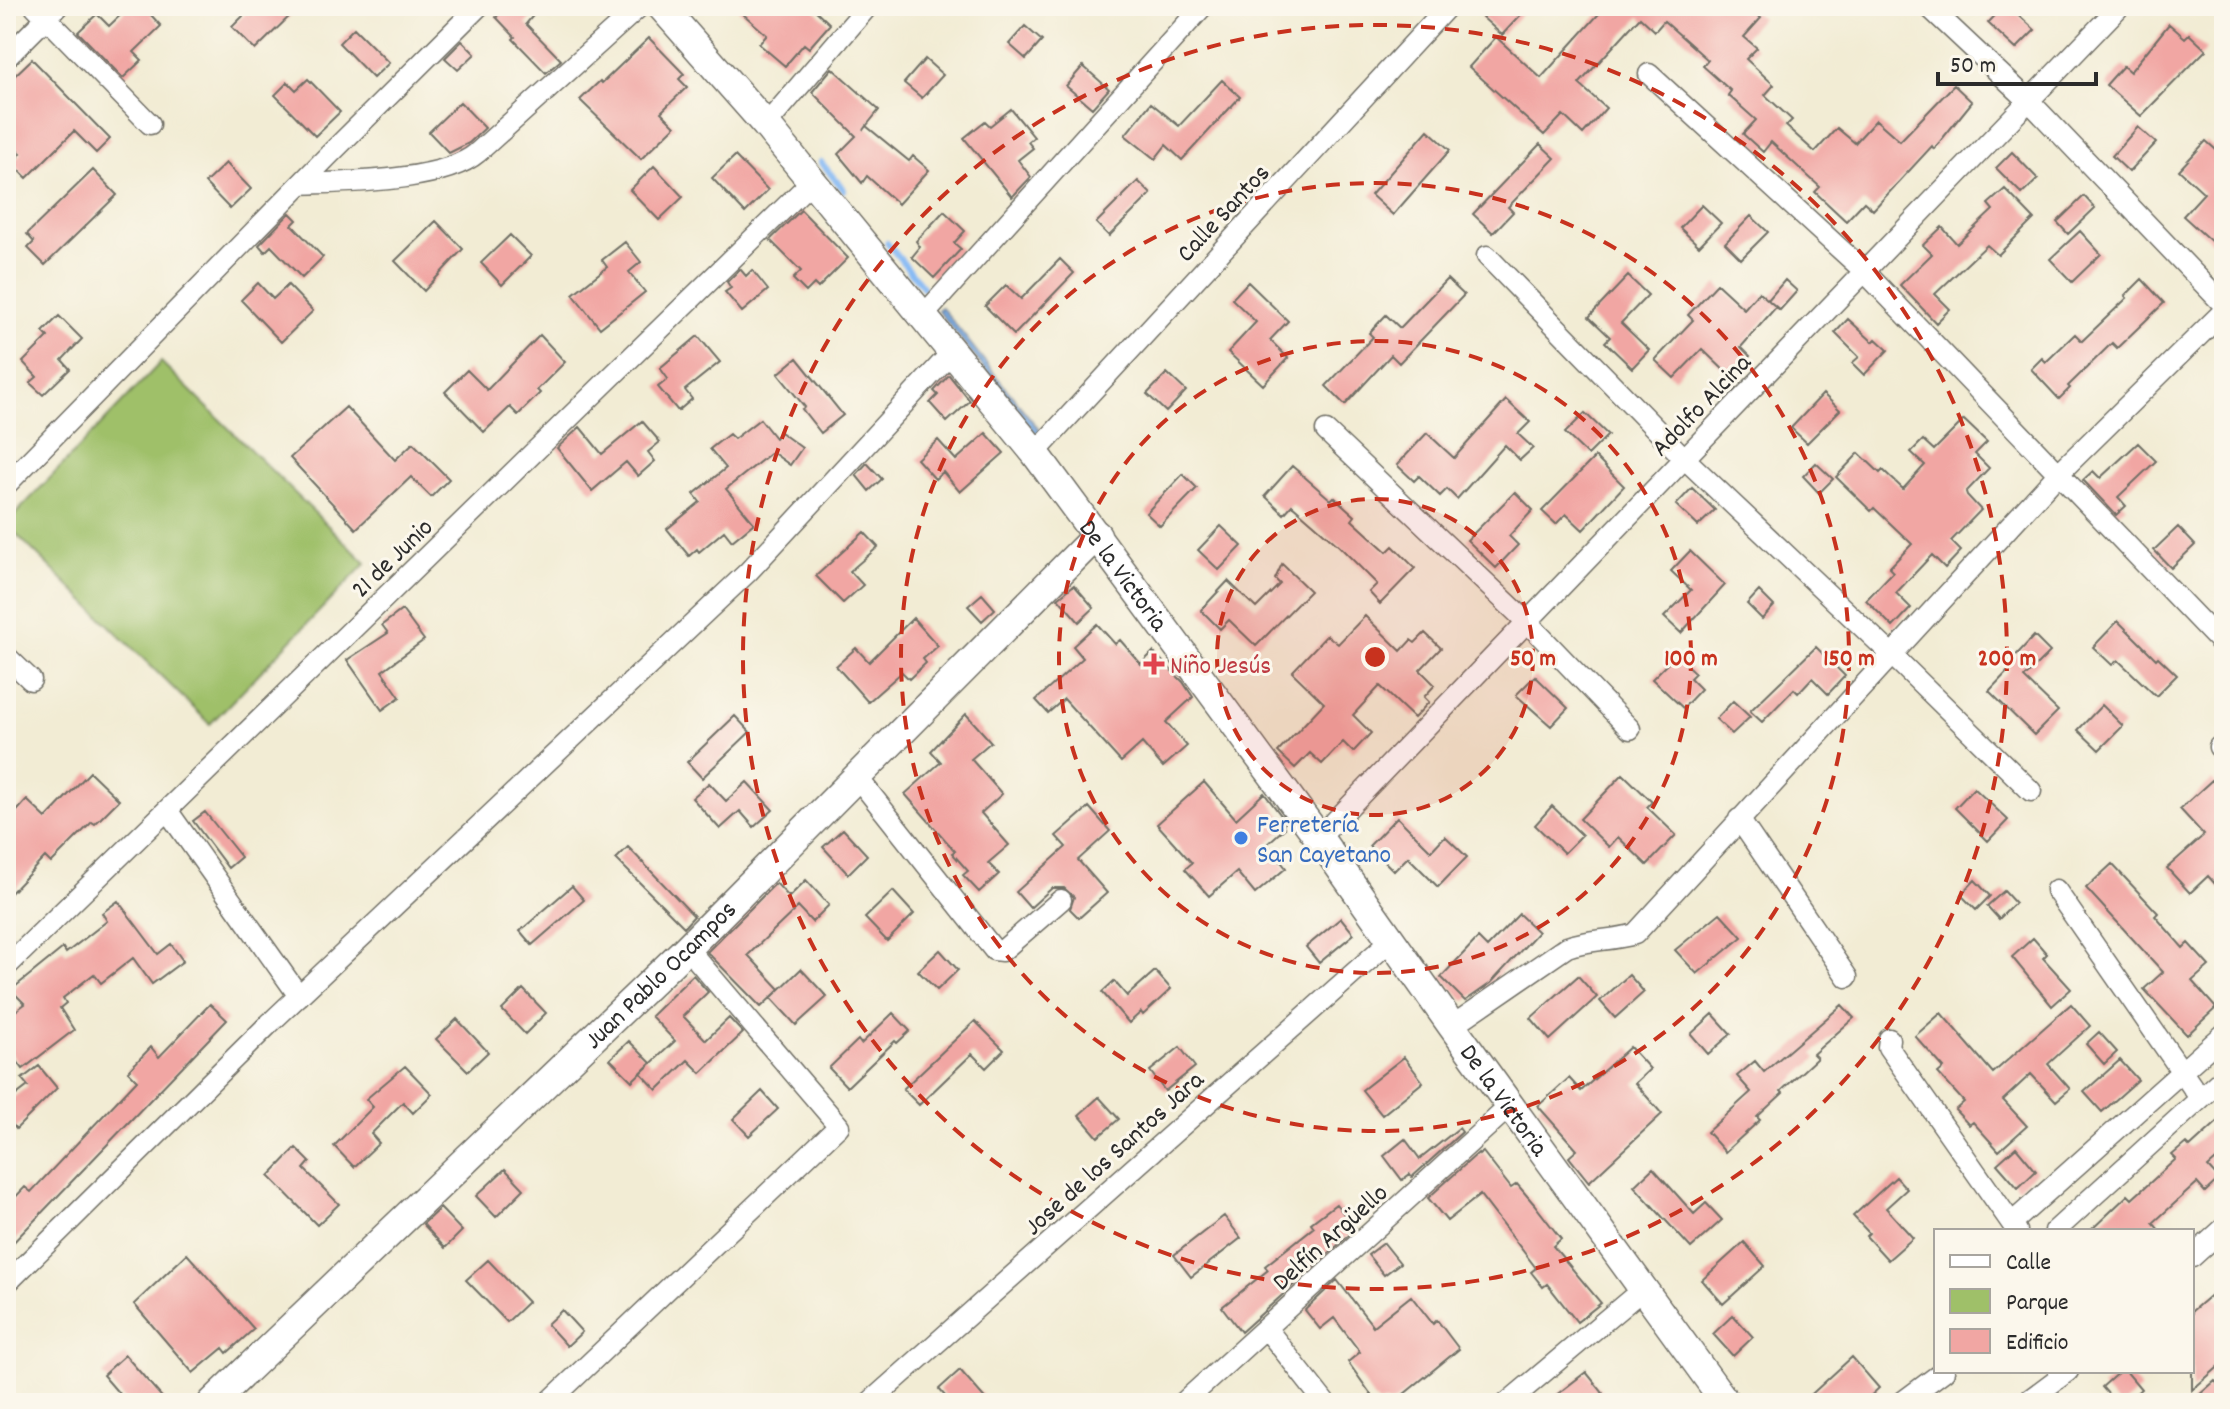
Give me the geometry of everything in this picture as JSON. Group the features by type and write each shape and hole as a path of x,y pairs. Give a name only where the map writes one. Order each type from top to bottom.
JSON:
{"main road":[{"name":"De la Victoria","path":"661,6 766,125 1035,453 1319,838 1390,941 1726,1403"},
{"name":"Juan Pablo Ocampos","path":"212,1403 687,948 1097,535"}],"street":[{"path":"6,485 479,6"},
{"path":"301,184 390,178 460,166 640,6"},
{"path":"766,125 868,6"},
{"path":"924,315 1203,6"},
{"name":"Calle Santos","path":"1035,453 1448,6"},
{"path":"1452,1026 1567,947 1585,941 1635,934 2059,473 2224,308 2029,101 1928,6"},
{"name":"Adolfo Alcina","path":"1319,838 2120,6"},
{"path":"6,58 46,10 150,124"},
{"path":"1649,74 1863,270 2224,646"},
{"name":"21 de Junio","path":"6,967 811,182"},
{"path":"1487,256 1684,458 2031,791"},
{"path":"6,1284 299,996 748,572 953,351"},
{"path":"1326,431 1528,623 1630,729"},
{"path":"6,656 31,680"},
{"path":"857,777 994,950 1002,951 1061,900"},
{"path":"167,810 299,996"},
{"path":"1739,819 1847,977"},
{"path":"2056,890 2200,1098"},
{"name":"Jose de los Santos Jara","path":"869,1403 1390,941"},
{"path":"548,1403 839,1126 687,948"},
{"path":"1889,1039 1888,1047 2014,1227 2224,1034"},
{"path":"2057,1229 2224,1077"},
{"name":"Delfín Argüello","path":"1183,1403 1510,1106"},
{"path":"2194,1255 2224,1228"},
{"path":"1507,1403 1643,1289"},
{"path":"1266,1328 1325,1403"},
{"path":"1901,1403 1941,1373"},
{"path":"2025,1403 2065,1373"}],"green space":[{"path":"161,362 366,563 210,724 6,524"}],"water":[{"path":"941,307 1043,435 1039,437 938,310"}],"building":[{"path":"130,6 160,6 151,15 161,26 134,52 142,60 123,78 78,32 97,14 109,26"},
{"path":"253,6 300,6 255,50 232,27"},
{"path":"508,6 541,6 526,24 561,60 546,73 496,17"},
{"path":"734,6 811,6 830,24 809,48 804,44 785,66 759,44 767,35"},
{"path":"1492,6 1529,6 1502,35 1482,17"},
{"path":"1606,6 1748,6 1761,18 1744,37 1757,48 1746,59 1774,85 1765,95 1792,120 1786,126 1815,152 1837,128 1855,143 1876,120 1900,141 1954,85 1972,102 1934,149 1932,146 1873,210 1864,202 1846,221 1815,192 1820,187 1771,142 1763,152 1743,134 1756,120 1728,95 1731,91 1703,66 1708,60 1664,21 1655,31 1640,17 1579,84 1606,108 1583,134 1563,115 1544,135 1469,67 1496,37 1541,78"},
{"path":"2004,6 2009,6 2035,30 2016,49 1988,23"},
{"path":"2169,24 2185,38 2189,34 2206,50 2141,116 2106,85 2123,66 2130,72"},
{"path":"1025,26 1042,41 1026,59 1009,44"},
{"path":"354,28 389,63 373,78 339,43"},
{"path":"649,38 684,74 679,79 687,87 661,112 675,126 641,159 580,100"},
{"path":"462,41 475,54 458,70 445,58"},
{"path":"32,59 110,139 96,153 74,131 27,178 12,163 21,153 6,138 6,84"},
{"path":"925,59 943,75 922,98 904,83"},
{"path":"1083,66 1109,89 1092,108 1066,86"},
{"path":"832,68 879,110 866,126 909,161 913,156 929,170 898,204 867,176 862,183 838,154 856,136 812,92"},
{"path":"308,79 340,112 315,136 275,95 288,82 296,90"},
{"path":"1222,80 1240,97 1182,160 1166,145 1155,159 1125,135 1151,103 1179,126"},
{"path":"460,102 485,128 469,143 449,153 429,132"},
{"path":"1011,109 1034,137 1028,142 1033,148 1018,160 1031,177 1012,197 964,138 985,121 990,126"},
{"path":"2138,127 2156,143 2129,172 2112,156"},
{"path":"1428,130 1450,150 1393,215 1371,195"},
{"path":"2206,141 2224,157 2224,253 2183,216 2204,193 2179,170"},
{"path":"1540,144 1555,158 1508,207 1513,212 1493,233 1473,214"},
{"path":"2012,152 2038,179 2022,194 1996,168"},
{"path":"735,156 768,190 745,213 712,178"},
{"path":"226,163 251,189 230,209 205,183"},
{"path":"654,166 683,197 659,220 630,190"},
{"path":"93,170 117,195 45,265 28,248 34,242 27,234"},
{"path":"1138,181 1151,194 1109,236 1096,223"},
{"path":"2005,189 2034,219 1998,255 1987,245 1935,294 1950,309 1936,323 1900,285 1932,254 1923,245 1942,227 1957,244 1993,210 1988,204"},
{"path":"2084,196 2095,208 2068,234 2057,222"},
{"path":"1702,205 1721,223 1699,246 1680,228"},
{"path":"801,210 848,258 818,288 814,284 806,292 793,279 801,271 770,240"},
{"path":"944,211 965,231 954,243 961,249 934,278 912,257 920,247 916,241"},
{"path":"290,213 297,220 292,225 323,257 302,278 271,246 265,252 259,245"},
{"path":"1751,216 1768,232 1741,259 1725,243"},
{"path":"436,221 463,249 424,291 395,261"},
{"path":"2080,231 2101,254 2072,282 2050,259"},
{"path":"510,235 531,256 502,285 481,263"},
{"path":"625,242 641,262 629,272 645,292 600,328 573,294 607,267 602,260"},
{"path":"1060,259 1074,273 1014,335 985,306 1006,285 1021,299"},
{"path":"740,269 746,276 752,270 768,290 742,312 725,292 731,288 727,282"},
{"path":"1628,276 1648,295 1621,323 1649,350 1632,368 1605,342 1610,337 1589,317"},
{"path":"1447,279 1464,295 1399,363 1391,355 1345,405 1326,386 1373,337 1369,333 1386,315 1400,328"},
{"path":"2142,279 2164,303 2117,348 2112,343 2059,399 2031,369 2042,358 2046,362 2075,334 2082,341 2127,298 2125,296"},
{"path":"1785,280 1797,291 1780,310 1768,300"},
{"path":"1248,282 1288,321 1270,340 1288,358 1263,385 1228,352 1256,322 1232,299"},
{"path":"258,283 273,299 288,285 313,311 281,342 241,300"},
{"path":"1717,284 1744,309 1759,292 1776,307 1741,347 1750,356 1730,376 1702,349 1674,378 1655,360 1693,320 1688,315"},
{"path":"59,316 82,339 62,360 70,369 43,395 30,383 37,377 23,362 48,337 43,332"},
{"path":"1848,319 1873,342 1876,339 1888,350 1864,375 1852,363 1859,357 1835,333"},
{"path":"540,335 565,362 518,415 510,407 484,432 445,392 467,370 487,390"},
{"path":"698,336 720,362 685,390 692,399 678,411 658,387 668,379 660,368"},
{"path":"797,358 843,415 821,433 778,374"},
{"path":"1167,373 1186,391 1166,412 1147,394"},
{"path":"949,375 970,401 947,422 930,403 938,395 934,391"},
{"path":"1823,394 1840,410 1807,443 1791,428"},
{"path":"1506,400 1530,422 1518,434 1533,448 1520,460 1505,445 1457,499 1447,489 1440,496 1419,476 1414,481 1397,465 1427,433 1454,458"},
{"path":"346,407 395,460 413,443 449,479 431,497 411,477 356,529 290,458"},
{"path":"1585,413 1608,435 1588,455 1565,433"},
{"path":"760,419 775,438 780,432 802,448 790,465 772,452 726,489 754,523 732,541 724,531 699,552 697,549 689,556 667,529 700,502 694,494 726,468 710,449 729,434 734,439"},
{"path":"1964,420 1987,442 1975,454 1989,468 1966,492 1981,510 1951,541 1961,551 1945,568 1932,555 1896,593 1911,608 1893,627 1866,600 1893,572 1889,568 1912,544 1836,477 1859,453 1903,489 1925,465 1911,452 1923,440 1934,450"},
{"path":"642,421 660,442 648,452 655,461 638,476 626,462 592,491 557,448 580,427 602,454"},
{"path":"986,433 1004,453 960,492 943,472 935,479 917,459 938,440 956,460"},
{"path":"2138,443 2156,461 2118,497 2126,506 2116,515 2083,480 2093,471 2100,478"},
{"path":"1595,457 1624,486 1583,530 1566,514 1556,524 1542,511"},
{"path":"867,463 882,479 869,491 856,475"},
{"path":"1816,463 1833,479 1819,493 1803,476"},
{"path":"1292,466 1355,516 1352,520 1387,552 1393,546 1415,568 1380,604 1369,592 1377,584 1339,546 1292,505 1284,514 1265,496"},
{"path":"1183,474 1197,488 1160,526 1146,513"},
{"path":"1692,488 1715,510 1698,526 1676,505"},
{"path":"1515,492 1533,510 1509,536 1518,545 1496,568 1467,540"},
{"path":"1221,526 1242,546 1219,570 1198,550"},
{"path":"2178,527 2195,545 2171,568 2154,550"},
{"path":"864,532 878,547 850,571 863,585 843,603 816,576"},
{"path":"1690,551 1725,585 1681,633 1664,617 1691,590 1671,571"},
{"path":"1282,564 1310,591 1256,646 1229,620 1220,629 1201,610 1228,581 1256,608 1280,584 1275,579"},
{"path":"1074,585 1094,608 1079,622 1058,598"},
{"path":"1759,591 1774,606 1762,619 1747,604"},
{"path":"982,594 995,609 982,621 968,606"},
{"path":"402,610 424,640 382,671 400,697 382,710 347,660 388,633 382,625"},
{"path":"1365,616 1401,651 1411,640 1415,643 1425,633 1441,648 1420,670 1435,685 1424,697 1429,702 1414,718 1380,686 1353,715 1371,733 1353,752 1343,742 1322,764 1310,753 1295,768 1278,752 1324,703 1292,672 1327,635 1338,644"},
{"path":"913,618 938,646 923,659 926,663 909,679 902,672 868,702 836,666 856,648 869,662"},
{"path":"2118,621 2177,675 2156,696 2118,660 2112,665 2093,647"},
{"path":"1097,624 1115,644 1120,640 1141,664 1153,652 1183,682 1193,697 1166,722 1187,746 1163,767 1142,743 1121,762 1064,699 1048,713 1036,700 1083,658 1073,646"},
{"path":"2034,636 2050,652 2024,678 2058,711 2034,735 1989,691 2010,669 2006,666"},
{"path":"1816,647 1845,676 1828,694 1812,678 1798,693 1794,689 1762,722 1750,711"},
{"path":"1676,655 1695,673 1690,678 1701,689 1683,708 1652,679"},
{"path":"1535,676 1568,708 1551,726 1516,695"},
{"path":"1733,701 1750,717 1732,734 1716,719"},
{"path":"2102,705 2123,726 2099,750 2078,730"},
{"path":"966,714 991,742 971,759 1002,794 981,813 1009,845 988,863 999,874 979,892 963,875 968,871 952,853 955,851 905,794 941,762 931,751"},
{"path":"735,716 750,732 702,778 687,762"},
{"path":"90,772 119,800 51,863 45,857 6,898 6,833 13,826 8,821 27,800 46,818"},
{"path":"1623,774 1652,802 1647,807 1676,835 1647,865 1618,837 1609,847 1580,819"},
{"path":"2212,780 2224,793 2224,894 2208,876 2190,893 2167,868 2204,835 2180,809"},
{"path":"747,782 773,810 754,827 740,811 720,829 692,798 709,783 726,801"},
{"path":"1204,782 1236,819 1264,793 1286,822 1282,825 1285,828 1267,844 1286,868 1255,894 1237,872 1209,896 1185,869 1192,863 1157,824"},
{"path":"1974,788 2008,820 1988,841 1955,808"},
{"path":"1552,806 1582,835 1564,853 1535,825"},
{"path":"1089,807 1110,831 1078,860 1107,893 1079,918 1070,909 1074,897 1064,888 1052,888 1030,908 1016,892 1066,847 1056,836"},
{"path":"205,812 241,857 228,868 193,821"},
{"path":"1397,817 1431,851 1445,836 1467,857 1438,887 1408,857 1394,871 1369,846"},
{"path":"843,829 867,855 848,874 823,847"},
{"path":"628,847 694,916 684,927 616,859"},
{"path":"2112,864 2158,913 2155,916 2183,948 2188,943 2209,966 2192,981 2216,1008 2187,1035 2144,989 2163,972 2086,888"},
{"path":"806,880 829,905 812,922 798,907 748,955 780,989 761,1007 707,952 776,883 789,897"},
{"path":"1975,880 1990,896 1976,910 1961,895"},
{"path":"572,886 584,900 532,945 520,931"},
{"path":"893,891 914,914 887,941 865,918"},
{"path":"2004,891 2015,903 1999,919 1987,906"},
{"path":"118,901 158,954 171,944 183,961 152,984 133,958 101,983 94,974 63,998 66,1003 60,1008 74,1030 23,1069 6,1046 6,1018 25,1004 11,990 63,948 66,953 107,921 102,913"},
{"path":"1720,913 1742,937 1697,974 1675,950"},
{"path":"1519,914 1538,932 1491,983 1465,1001 1441,977 1478,938 1487,947"},
{"path":"1341,918 1354,934 1319,963 1306,947"},
{"path":"2033,938 2047,954 2043,958 2071,989 2052,1006 2012,957"},
{"path":"940,950 958,970 937,990 918,971"},
{"path":"801,969 827,997 796,1025 771,998"},
{"path":"1155,971 1171,989 1143,1015 1141,1012 1129,1023 1102,992 1114,981 1127,996"},
{"path":"693,975 708,992 683,1016 706,1040 729,1018 743,1033 701,1073 688,1060 657,1090 641,1073 675,1041 651,1016"},
{"path":"1629,975 1644,992 1615,1018 1600,1001"},
{"path":"1578,976 1597,997 1550,1040 1531,1018"},
{"path":"523,989 546,1013 525,1034 502,1010"},
{"path":"210,1004 227,1020 6,1250 6,1207 25,1187 31,1192 137,1080 128,1071 151,1047 159,1057"},
{"path":"2071,1004 2090,1026 2048,1064 2070,1089 2056,1101 2031,1074 2003,1100 2027,1126 1999,1151 1973,1122 1969,1125 1955,1110 1964,1102 1938,1073 1944,1068 1915,1036 1941,1013 1993,1073"},
{"path":"1842,1005 1854,1018 1813,1054 1817,1058 1781,1091 1783,1093 1757,1117 1760,1120 1725,1152 1707,1132 1751,1092 1737,1076 1755,1061 1764,1072"},
{"path":"893,1013 910,1031 897,1043 895,1041 847,1087 829,1068 858,1040 861,1044"},
{"path":"1713,1014 1731,1034 1708,1054 1691,1034"},
{"path":"457,1019 488,1052 468,1071 436,1039"},
{"path":"975,1021 1004,1050 986,1068 972,1054 919,1105 903,1089"},
{"path":"2099,1032 2117,1052 2104,1064 2086,1044"},
{"path":"629,1041 651,1063 632,1081 610,1059"},
{"path":"1180,1047 1195,1067 1165,1091 1150,1071"},
{"path":"1630,1047 1650,1069 1635,1083 1662,1114 1589,1182 1569,1157 1577,1150 1538,1106 1569,1078 1581,1091"},
{"path":"1404,1057 1423,1082 1382,1115 1362,1090"},
{"path":"2120,1060 2138,1080 2102,1112 2084,1092"},
{"path":"39,1066 57,1088 16,1129 6,1117 6,1103 28,1086 22,1079"},
{"path":"405,1066 432,1094 413,1113 403,1102 371,1134 379,1143 354,1167 334,1146 373,1107 366,1099"},
{"path":"762,1091 778,1109 749,1136 733,1119"},
{"path":"1099,1097 1119,1119 1098,1137 1079,1115"},
{"path":"2224,1116 2224,1153 2208,1167 2219,1179 2205,1192 2197,1183 2153,1223 2158,1229 2092,1229 2128,1195 2132,1199 2176,1159 2172,1155 2186,1143 2190,1147"},
{"path":"1459,1128 1462,1132 1412,1177 1410,1174 1402,1180 1384,1156 1405,1139 1420,1159"},
{"path":"2016,1147 2036,1171 2018,1188 1997,1164"},
{"path":"296,1148 310,1162 304,1169 339,1204 317,1225 269,1176"},
{"path":"1483,1152 1511,1188 1517,1184 1534,1204 1561,1239 1553,1246 1601,1303 1577,1322 1547,1284 1543,1287 1531,1272 1536,1268 1480,1195 1447,1221 1428,1198 1478,1153"},
{"path":"1653,1168 1694,1214 1706,1203 1722,1220 1691,1248 1634,1186"},
{"path":"505,1169 524,1189 496,1217 476,1196"},
{"path":"1896,1177 1907,1189 1886,1208 1913,1238 1888,1260 1853,1216"},
{"path":"1336,1204 1356,1229 1241,1332 1222,1307 1268,1270 1265,1266 1314,1227 1311,1223"},
{"path":"440,1208 462,1231 445,1248 423,1224"},
{"path":"1224,1216 1241,1238 1191,1277 1174,1255"},
{"path":"1744,1242 1765,1266 1723,1304 1702,1280"},
{"path":"1384,1243 1400,1263 1384,1275 1368,1255"},
{"path":"187,1254 254,1329 227,1353 223,1348 193,1373 134,1304"},
{"path":"488,1260 528,1302 507,1322 466,1280"},
{"path":"1337,1280 1373,1326 1411,1296 1433,1324 1437,1320 1459,1349 1393,1403 1377,1403 1348,1362 1360,1352 1334,1318 1320,1329 1305,1310"},
{"path":"2213,1293 2224,1305 2224,1362 2192,1390 2194,1373 2194,1309"},
{"path":"562,1310 582,1332 567,1346 547,1324"},
{"path":"1733,1315 1753,1337 1733,1356 1713,1334"},
{"path":"125,1355 167,1403 127,1403 103,1375"},
{"path":"1852,1357 1879,1388 1863,1403 1802,1403"},
{"path":"960,1370 989,1403 951,1403 939,1389"},
{"path":"1586,1372 1603,1393 1590,1403 1546,1403"},
{"path":"2118,1373 2128,1373 2141,1389 2125,1403 2116,1403 2102,1387"},
{"path":"2215,1381 2224,1391 2224,1396 2216,1403 2190,1403"}],"waterway":[{"path":"821,162 844,190"},
{"path":"887,243 923,287"}],"place":[{"name":"Niño Jesús","path":"1154,664"},
{"name":"Ferretería San Cayetano","path":"1241,838"}]}
